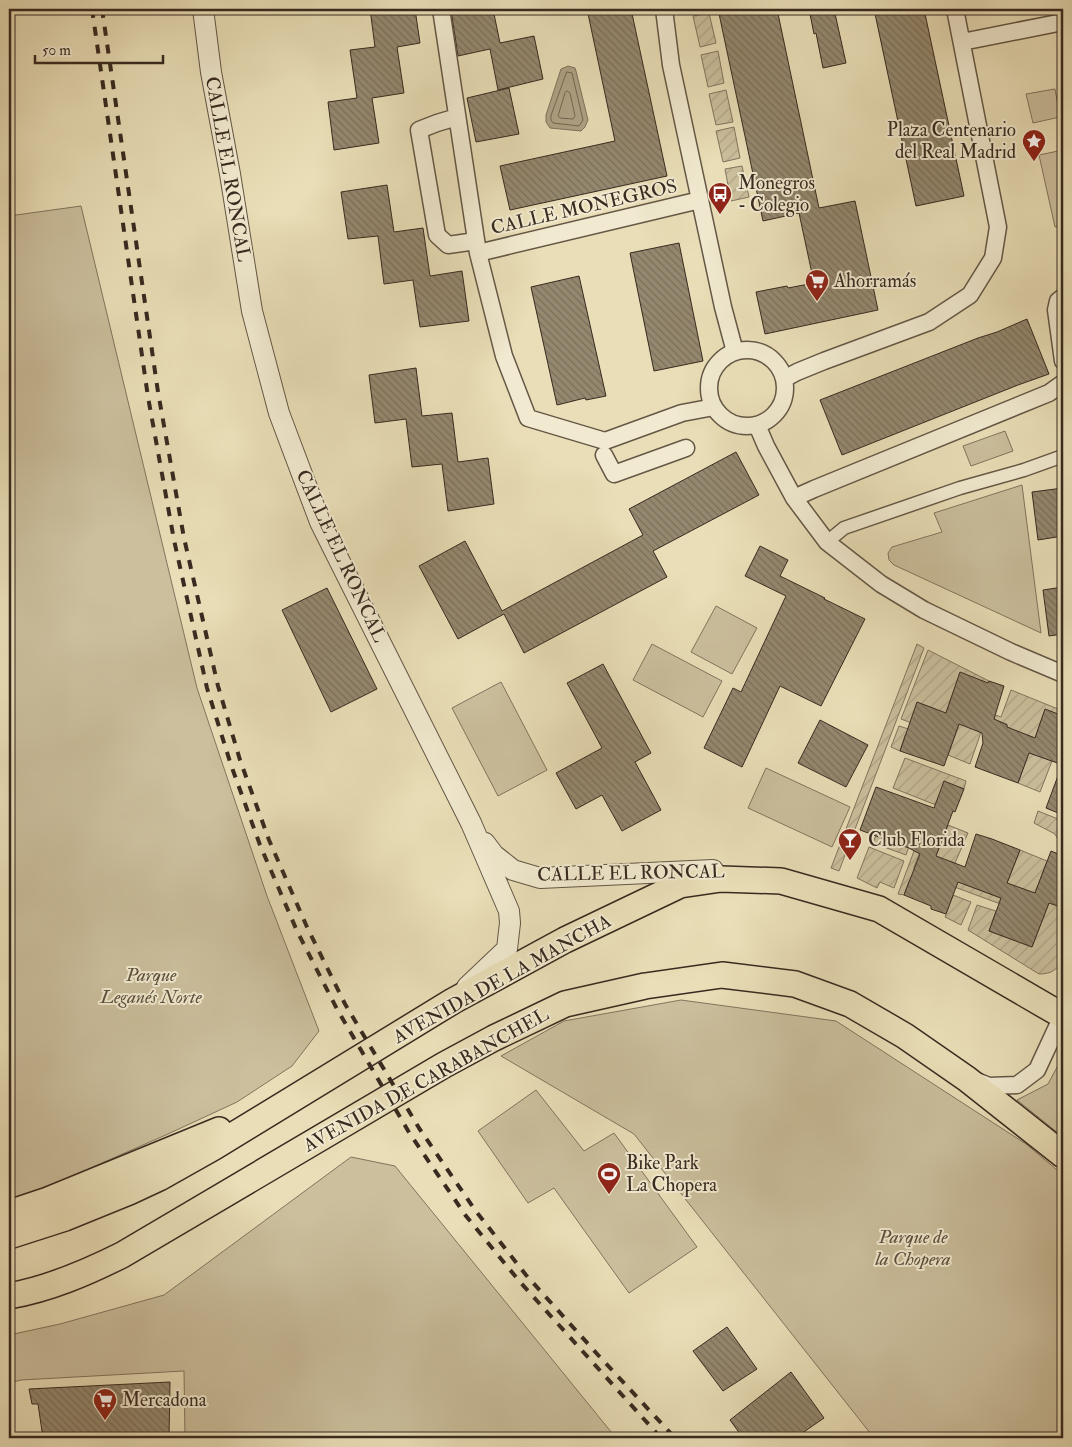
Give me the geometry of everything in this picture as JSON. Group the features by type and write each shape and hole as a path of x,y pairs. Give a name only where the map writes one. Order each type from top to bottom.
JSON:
{"main road":[{"name":"AVENIDA DE LA MANCHA","path":"9,1236 65,1218 129,1192 185,1164 454,1001 565,940 680,886 721,879 781,881 879,909 1063,1015"},
{"name":"AVENIDA DE CARABANCHEL","path":"9,1296 59,1283 90,1271 122,1255 444,1065 494,1038 565,1004 645,986 722,975 795,984 850,1004 905,1036 960,1074 1063,1155"},
{"path":"9,1213 48,1200 208,1133 266,1114"}],"street":[{"name":"CALLE EL RONCAL","path":"203,9 252,310 279,413 320,522 471,823 509,911 510,923 507,949 454,1001"},
{"path":"441,9 477,247 504,356 528,418 606,442 682,413 714,407"},
{"path":"664,9 671,65 723,307 735,352"},
{"path":"784,379 824,361 929,322 970,295 993,258 998,227 955,9"},
{"path":"962,42 1063,22"},
{"name":"CALLE MONEGROS","path":"457,117 437,122 419,130 437,235 448,246 477,247 700,200"},
{"path":"1063,297 1058,301 1056,310 1063,361"},
{"path":"748,350 762,353 771,358 779,368 784,379 785,391 779,408 767,420 756,425 745,426 733,423 722,417 714,407 710,394 710,378 715,368 724,357 735,352 748,350"},
{"path":"794,498 1053,392 1063,384"},
{"path":"756,425 794,498 827,542 881,584 924,610 1011,652 1063,674"},
{"path":"604,455 614,474 686,448"},
{"path":"827,542 844,528 960,488 1024,470 1063,456"},
{"name":"CALLE EL RONCAL","path":"471,823 494,855 512,870 540,878 723,870 781,881"},
{"path":"960,1074 989,1086 1017,1084 1037,1070 1063,1015"}],"green space":[{"path":"709,13 716,43 700,47 693,16"},
{"path":"718,51 724,83 708,87 701,55"},
{"path":"1055,89 1060,117 1033,123 1026,94"},
{"path":"726,90 733,122 716,125 709,94"},
{"path":"734,127 740,158 723,162 716,131"},
{"path":"1063,150 1063,225 1055,227 1039,155"},
{"path":"742,166 749,197 731,201 725,169"},
{"name":"Parque Leganés Norte","path":"81,206 197,688 267,896 319,1031 292,1066 237,1102 68,1178 9,1199 9,216"},
{"path":"1005,431 1013,451 971,466 963,446"},
{"path":"1022,485 1041,633 894,565 889,560 888,553 892,547 942,532 934,513"},
{"path":"716,606 757,628 732,674 691,652"},
{"path":"652,644 722,681 703,717 633,680"},
{"path":"917,644 924,648 839,871 831,868"},
{"path":"928,650 989,681 988,683 960,673 945,715 933,708 918,703 917,725 901,719"},
{"path":"501,682 547,770 498,796 452,708"},
{"path":"1011,690 1063,711 1063,716 1045,710 1035,738 1007,728 1007,724 985,716 987,712 1001,717"},
{"path":"960,722 981,732 970,764 948,755"},
{"path":"899,726 915,731 905,735 900,751 891,747"},
{"path":"1029,752 1052,761 1040,792 1018,783"},
{"path":"905,758 966,781 964,789 950,784 936,805 893,788"},
{"path":"766,768 850,807 832,847 748,808"},
{"path":"891,794 888,840 902,846 905,839 911,841 906,855 873,843"},
{"path":"1038,811 1063,821 1063,845 1055,834 1034,823"},
{"path":"948,825 968,833 955,863 949,861 948,864 935,858"},
{"path":"917,843 923,845 914,867 914,882 909,881 904,895 898,894"},
{"path":"869,847 904,861 894,888 880,882 877,888 857,878"},
{"path":"1020,850 1047,861 1034,896 1007,883"},
{"path":"951,879 1008,901 1006,906 949,885"},
{"path":"953,895 971,902 961,925 945,917"},
{"path":"1050,900 1063,908 1063,950 1058,967 1053,971 1039,974 968,930 977,905 996,911 989,931 1032,947"},
{"name":"Parque de la Chopera","path":"681,1000 836,1021 1026,1144 1063,1175 1063,1438 874,1438 634,1134 501,1056 564,1021"},
{"path":"1063,1056 1063,1137 1017,1100 1048,1084"},
{"name":"Bike Park La Chopera","path":"536,1090 584,1151 614,1133 697,1247 629,1293 554,1188 528,1203 478,1131"},
{"path":"351,1157 395,1166 616,1438 185,1438 184,1371 21,1380 9,1383 9,1335 60,1324 164,1295"}],"water":[{"path":"568,66 575,68 588,120 581,131 550,128 546,122 546,115 561,69"}],"building":[{"path":"370,9 415,9 420,43 397,47 404,93 372,98 379,143 334,150 328,102 357,98 350,50 375,47"},
{"path":"493,9 500,43 534,36 543,79 498,90 490,49 458,56 451,10"},
{"path":"587,9 631,9 667,176 510,210 500,166 615,141"},
{"path":"718,9 777,9 819,208 855,201 878,310 765,334 756,292 814,283 799,213 763,221"},
{"path":"809,9 834,9 846,63 823,68"},
{"path":"874,9 924,9 964,196 916,206"},
{"path":"509,88 519,134 476,142 467,98"},
{"path":"387,185 394,232 423,228 430,276 462,271 469,321 420,327 413,280 384,284 378,236 348,239 341,192"},
{"path":"679,243 703,361 654,371 630,253"},
{"path":"579,276 606,396 586,400 585,398 557,405 531,287"},
{"path":"1027,319 1049,374 842,455 820,400"},
{"path":"416,368 422,416 452,413 458,462 488,458 494,504 448,511 442,464 412,467 406,419 375,423 369,375"},
{"path":"736,452 759,495 653,551 667,577 524,653 504,614 458,639 419,566 465,541 502,611 643,535 629,509"},
{"path":"1063,488 1063,536 1038,540 1032,492"},
{"path":"760,546 788,560 780,576 865,619 821,706 780,686 742,767 704,748 733,688 741,692 786,596 745,576"},
{"path":"1063,587 1063,634 1049,636 1043,590"},
{"path":"327,588 377,689 331,712 282,610"},
{"path":"603,664 651,753 635,762 661,810 622,831 602,795 576,809 556,773 602,748 567,683"},
{"path":"960,672 988,683 989,681 1004,686 994,719 1007,725 1007,727 1035,738 1045,709 1063,716 1063,765 1029,753 1018,783 975,767 983,743 982,733 959,724 944,766 900,751 917,702 946,713"},
{"path":"820,720 868,745 846,787 798,763"},
{"path":"1063,766 1063,815 1046,808"},
{"path":"944,781 964,789 955,812 953,811 936,856 965,867 976,834 992,839 1020,850 1007,883 1035,893 1051,851 1063,856 1063,908 1049,903 1032,947 989,931 1001,898 958,882 946,914 931,909 931,906 904,895 920,854 860,830 876,787 934,808"},
{"path":"727,1327 757,1369 723,1391 693,1351"},
{"path":"791,1372 824,1418 795,1438 743,1438 730,1420"},
{"name":"Mercadona","path":"170,1382 169,1438 43,1438 38,1404 32,1404 29,1389"}],"railway":[{"path":"92,9 148,397 174,540 207,688 231,765 260,845 297,931 337,1009 410,1134 466,1216 520,1282 661,1438"},
{"path":"102,9 158,392 184,538 218,686 240,760 269,840 307,927 345,1004 419,1128 475,1210 526,1275 675,1438"}],"place":[{"name":"Plaza Centenario del Real Madrid","path":"1034,162"},
{"name":"Monegros - Colegio","path":"720,215"},
{"name":"Ahorramás","path":"817,302"},
{"name":"Club Florida","path":"850,861"},
{"name":"Bike Park La Chopera","path":"609,1195"},
{"name":"Mercadona","path":"105,1421"}]}
